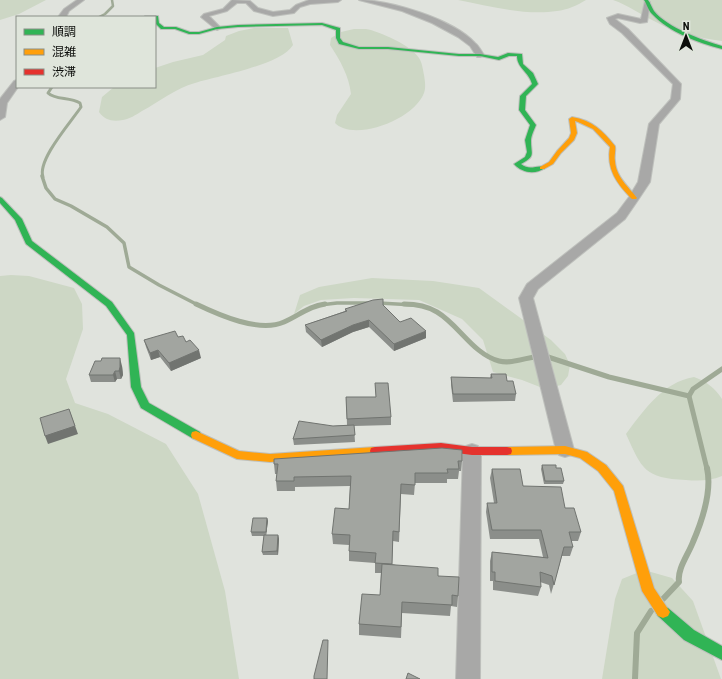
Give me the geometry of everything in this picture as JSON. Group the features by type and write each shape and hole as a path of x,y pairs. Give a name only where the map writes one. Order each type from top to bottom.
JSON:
{"street":[{"path":"63,16 66,10 81,0"},
{"path":"217,28 206,20 206,15 225,10 235,1 240,0 248,2 256,10 273,14 292,12 298,6 310,2 338,0"},
{"path":"362,0 391,6 442,25 472,44 480,55"},
{"path":"647,1 652,10 660,18 678,29 722,48"},
{"path":"565,450 526,298 532,287 621,216 644,182 654,124 676,99 677,84 625,31 613,22 611,18 618,16 640,21 644,20 647,1"},
{"path":"156,17 157,23 163,28 176,28 184,32 199,33 217,28 238,26 322,24 338,29 338,38 341,43 348,46 388,48 459,55 480,55 499,59 508,54 520,55 519,61 523,68 531,74 536,84 523,96 522,110 532,125 528,142 531,150 528,158 517,164 519,167 531,170 542,169 551,163 558,151 573,139 575,133 571,123 572,120 579,119 596,129 613,147 609,157 618,184 634,198"},
{"path":"0,117 2,103 16,85"},
{"path":"0,199 18,219 29,242 109,304 131,335 136,387 145,405 207,442 236,455 270,458 441,447 472,451 565,450 579,453 596,461 611,476 619,489 648,591 656,605 674,625 699,641 722,653"},
{"path":"468,679 472,451"}],"green space":[{"path":"0,0 46,0 19,14 0,20"},
{"path":"458,0 586,0 580,4 561,10 533,12 508,10"},
{"path":"613,0 722,0 722,41 696,36 662,25 624,4"},
{"path":"254,28 288,28 293,45 286,52 263,64 181,88 128,119 119,121 109,120 99,112 102,97 113,88 156,88 156,68 203,55 225,40 226,36 239,31"},
{"path":"354,29 372,30 403,44 410,49 420,60 425,82 424,93 419,102 411,110 389,123 365,130 343,128 335,123 337,115 351,94 344,68 330,45 331,38 341,32"},
{"path":"0,276 29,276 74,288 82,304 83,329 66,379 75,403 108,414 166,444 198,494 225,591 239,679 0,679"},
{"path":"372,278 433,281 479,288 551,340 565,354 570,365 568,376 561,385 545,389 522,380 493,372 483,340 462,319 419,300 354,298 321,300 304,306 294,314 300,295 319,287"},
{"path":"694,377 710,385 722,399 722,476 708,480 695,480 672,479 653,474 646,469 636,456 626,434 655,398 673,385"},
{"path":"644,570 672,578 693,601 721,679 602,679 615,599 622,579"}],"building":[{"path":"383,299 383,305 400,322 411,318 426,331 394,344 369,320 353,325 321,340 305,325 347,311 345,309 373,300"},
{"path":"175,331 178,337 183,336 186,342 190,340 199,350 169,363 158,350 150,353 144,340"},
{"path":"102,358 120,358 119,371 115,371 113,375 89,375 95,361 101,361"},
{"path":"491,374 506,374 507,381 513,381 516,394 453,394 451,377 492,378"},
{"path":"375,383 388,383 391,417 347,419 346,397 376,397"},
{"path":"69,409 75,426 45,436 40,418"},
{"path":"299,421 333,426 354,425 355,435 293,439"},
{"path":"442,448 462,450 462,461 458,461 459,469 447,469 448,473 415,473 415,485 401,484 399,532 393,531 392,564 375,563 376,553 349,551 350,535 332,534 335,508 349,509 351,476 294,477 294,481 276,481 278,464 274,464 274,459"},
{"path":"542,465 556,465 556,468 561,468 564,481 545,481"},
{"path":"492,469 520,469 523,486 561,487 565,508 574,508 581,532 569,532 573,547 564,547 554,585 552,576 540,572 541,587 495,581 495,572 492,572 492,552 548,558 541,530 492,530 487,503 497,503"},
{"path":"253,518 267,518 266,532 251,532"},
{"path":"264,535 278,535 277,551 262,552"},
{"path":"382,564 438,568 438,576 459,577 458,596 452,595 452,605 402,602 401,627 359,624 362,594 380,595"},
{"path":"323,640 328,640 327,679 314,679 314,676"},
{"path":"408,673 420,679 406,679"}],"waterway":[{"path":"101,16 113,6 112,0"},
{"path":"43,177 42,170 50,151 81,107 80,103 76,101 51,95 48,93 51,88"},
{"path":"42,176 46,188 55,199 71,206 107,227 124,243 129,267 159,285 196,304"},
{"path":"320,305 337,303 367,303"},
{"path":"379,303 414,305"},
{"path":"196,304 239,321 251,324 274,325 284,322 309,309 325,304"},
{"path":"404,304 421,306 437,312 452,324 481,352 499,361 510,362 545,356 609,377 689,396"},
{"path":"689,396 693,389 722,369"},
{"path":"689,396 707,469"},
{"path":"663,599 679,582 681,567 700,525 707,496 707,468"},
{"path":"635,679 637,633 651,611"}],"traffic: fast":[{"path":"646,0 657,17 674,28 722,48"},
{"path":"156,17 157,23 163,28 176,28 189,33 199,33 217,28 238,26 322,24 338,29 338,38 341,43 359,48 388,48 459,55 480,55 499,59 508,54 520,55 520,62 522,66 531,74 535,84 523,96 522,110 533,125 528,140 530,152 528,158 517,164 525,170 542,168"},
{"path":"0,199 18,219 29,242 109,304 131,335 136,387 145,405 196,435"},
{"path":"663,612 689,635 722,653"}],"traffic: slow":[{"path":"542,168 551,163 559,152 572,139 574,133 572,119 579,120 596,128 613,147 613,169 619,181 634,198"},
{"path":"196,435 237,455 270,458 375,451"},
{"path":"507,451 565,450 583,455 602,468 619,489 648,591 663,612"}],"traffic: jam":[{"path":"375,451 441,447 472,451 507,451"}]}
